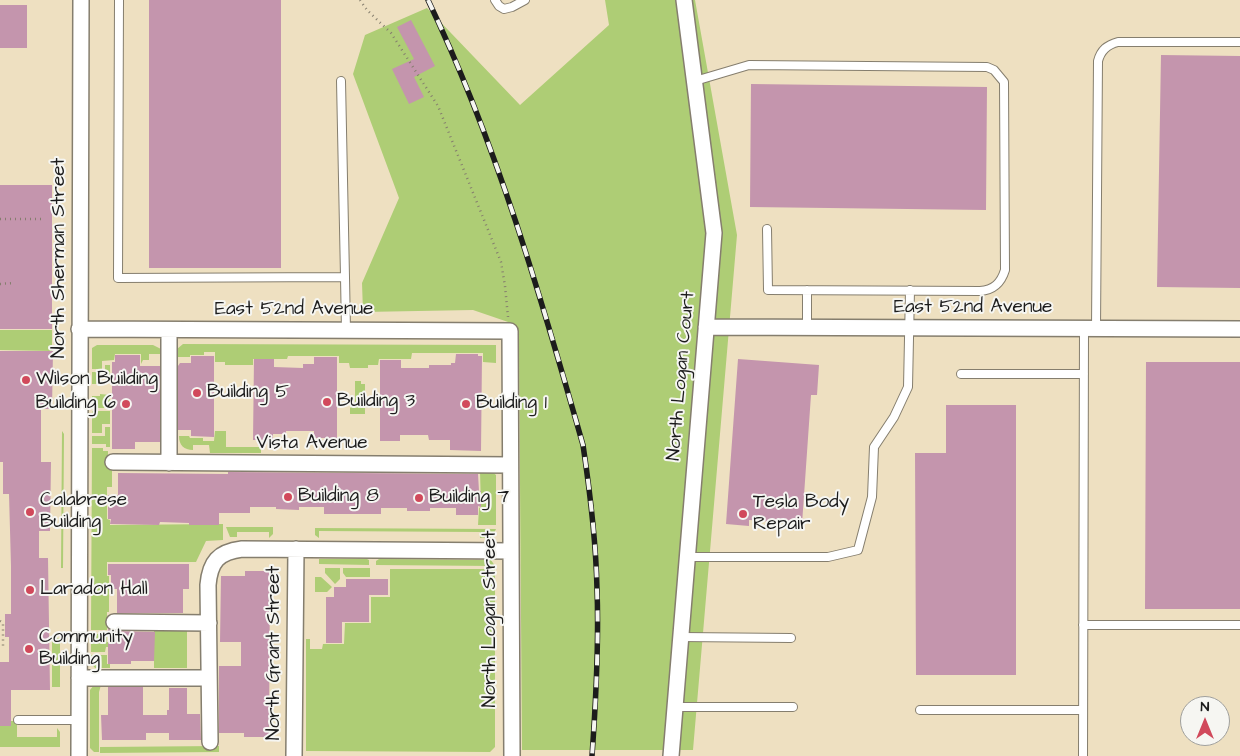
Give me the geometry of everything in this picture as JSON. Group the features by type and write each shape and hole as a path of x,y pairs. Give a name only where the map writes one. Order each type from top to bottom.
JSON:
{"street":[{"name":"North Sherman Street","path":"78,756 81,0"},
{"name":"North Logan Court","path":"671,756 714,233 684,0"},
{"name":"East 52nd Avenue","path":"706,328 1240,329"},
{"name":"East 52nd Avenue","path":"79,329 510,331"},
{"path":"169,330 169,463"},
{"name":"North Logan Street","path":"510,331 512,756"},
{"name":"Vista Avenue","path":"113,462 510,465"},
{"path":"210,742 209,574 213,564 220,556 230,551 242,549 511,551"},
{"name":"North Grant Street","path":"294,756 296,549"},
{"path":"114,622 209,623"},
{"path":"79,678 209,678"}],"lane":[{"path":"119,0 118,278 345,277"},
{"path":"495,0 498,6 504,9 525,0"},
{"path":"1083,756 1084,374 1090,328 1098,61 1100,54 1110,44 1118,42 1240,42"},
{"path":"695,82 749,65 980,66 987,67 999,74 1004,82 1004,270 1003,277 999,283 987,290 768,290 767,228"},
{"path":"341,80 346,331"},
{"path":"807,290 807,328"},
{"path":"687,557 828,557 858,550 872,497 874,447 894,417 908,387 910,290"},
{"path":"961,374 1084,374"},
{"path":"1083,626 1240,624"},
{"path":"681,637 791,638"},
{"path":"675,707 793,707"},
{"path":"920,710 1083,710"},
{"path":"18,720 79,720"}],"path":[{"path":"360,0 367,10 391,33 438,106 501,262 510,331"},
{"path":"0,219 42,219"},
{"path":"0,284 13,283"},
{"path":"0,621 3,623 3,646 0,646"}],"green space":[{"path":"605,0 695,0 737,235 693,750 522,750 519,349 514,324 473,310 363,312 362,283 399,198 353,74 365,35 427,8 520,105 609,25"},
{"path":"0,330 52,330 52,351 0,350"},
{"path":"183,344 496,345 496,363 483,362 483,353 412,353 411,359 379,359 378,365 368,365 368,368 350,368 349,363 339,363 339,356 288,356 287,359 253,359 253,365 225,365 225,362 215,362 215,352 204,352 204,355 190,355 190,357 177,357 177,349"},
{"path":"97,345 153,345 161,349 161,354 149,354 149,360 143,360 141,364 141,354 115,354 114,360 102,361 102,369 92,369 92,348"},
{"path":"105,365 110,365 110,376 100,376 100,384 92,384 92,372 105,372"},
{"path":"355,381 361,381 361,384 365,384 365,414 350,414 350,408 355,404"},
{"path":"100,394 110,395 110,408 92,408 92,396 100,396"},
{"path":"92,411 110,411 110,424 102,424 102,433 92,433"},
{"path":"105,427 110,427 110,447 106,447 106,444 92,444 92,436 105,436"},
{"path":"62,431 64,434 63,568 61,568"},
{"path":"215,431 226,431 226,447 261,447 261,453 210,453 209,445 193,445 193,450 190,450 185,448 180,442 179,436 203,438 203,441 214,441"},
{"path":"92,448 103,448 103,451 108,451 108,469 112,469 112,487 107,487 107,519 110,520 110,525 223,524 223,540 206,541 196,562 107,562 109,612 107,612 107,630 91,630"},
{"path":"480,471 491,471 496,475 496,525 478,525 479,508 481,507"},
{"path":"226,527 273,527 273,534 269,538 269,532 237,532 237,537 230,537"},
{"path":"315,528 496,529 492,538 480,538 480,532 319,531 319,538 315,535"},
{"path":"319,559 367,559 369,560 369,565 319,564"},
{"path":"379,559 491,560 495,566 376,565 376,561"},
{"path":"325,568 340,568 340,579 335,584 325,573"},
{"path":"343,568 370,568 370,577 346,577 343,573"},
{"path":"390,569 495,569 495,747 490,752 306,751 306,639 310,639 310,649 322,649 323,644 344,644 345,623 371,623 371,597 390,597"},
{"path":"315,577 321,577 332,587 327,592 315,592"},
{"path":"154,630 187,631 187,668 154,668"},
{"path":"91,634 107,634 107,642 111,642 111,647 106,647 105,652 91,652"},
{"path":"52,638 60,638 60,687 52,687"},
{"path":"90,655 107,655 107,664 110,664 110,668 95,668 90,662"},
{"path":"94,685 101,685 99,692 99,752 94,752 90,748 90,690"},
{"path":"0,721 17,721 17,737 57,737 57,728 60,732 60,747 0,747"},
{"path":"219,746 219,752 100,753 100,747"}],"building":[{"path":"149,0 281,0 281,268 149,268"},
{"path":"0,5 27,5 27,48 0,48"},
{"path":"411,20 435,66 414,77 424,97 409,104 392,69 414,59 397,27"},
{"path":"1161,55 1240,56 1240,288 1157,287"},
{"path":"751,84 987,87 986,210 750,207"},
{"path":"0,185 52,185 52,329 0,329"},
{"path":"0,351 53,351 52,409 41,409 41,462 51,462 50,531 39,531 39,558 48,558 50,690 11,690 11,726 0,726 0,662 9,662 9,637 5,637 5,614 11,614 11,566 9,494 3,494 3,462 0,462"},
{"path":"456,354 478,354 478,356 482,356 481,451 450,450 450,440 429,440 428,435 400,435 400,441 380,441 380,360 401,360 401,368 429,368 429,365 451,365 451,363 455,363"},
{"path":"115,355 140,355 140,366 160,366 160,442 135,442 135,449 112,449 112,362 115,362"},
{"name":"Building 5","path":"191,356 214,356 214,437 191,436 191,430 178,430 178,366 180,363 191,363"},
{"path":"314,357 337,357 337,438 314,438 314,431 286,431 286,434 273,434 273,440 253,440 254,359 274,359 274,367 303,368 303,364 314,364"},
{"path":"738,359 819,365 817,395 811,395 802,524 749,520 749,526 726,524"},
{"path":"1146,362 1240,362 1240,609 1145,609"},
{"path":"946,405 1016,405 1016,675 916,675 915,453 946,453"},
{"path":"228,472 478,474 481,507 478,506 478,515 456,515 456,508 430,508 430,511 407,511 407,508 381,508 381,514 324,514 324,507 299,507 299,510 276,509 276,507 250,507 250,513 219,513 219,525 189,525 189,523 160,522 159,525 110,524 111,519 108,519 108,495 118,495 118,473 228,474"},
{"path":"108,564 189,564 189,589 183,589 183,613 117,613 117,589 111,589 111,575 108,575"},
{"path":"245,571 270,571 269,737 244,737 244,733 219,733 219,666 241,666 241,642 220,642 221,576 245,576"},
{"path":"346,579 388,579 388,595 369,595 369,622 342,622 342,643 326,643 326,597 334,597 334,587 346,587"},
{"path":"108,629 114,631 155,632 154,661 108,664"},
{"path":"108,687 143,687 143,715 167,715 167,710 169,710 169,688 187,688 187,714 200,714 201,740 169,740 169,733 146,733 146,740 102,740 101,715 108,715"}],"railway":[{"path":"428,0 475,108 496,163 533,275 583,445 592,517 597,589 597,672 592,756"}],"place":[{"name":"Wilson Building","path":"26,380"},
{"name":"Building 5","path":"197,393"},
{"name":"Building 3","path":"327,402"},
{"name":"Building 6","path":"126,404"},
{"name":"Building 1","path":"466,404"},
{"name":"Building 8","path":"288,497"},
{"name":"Building 7","path":"419,498"},
{"name":"Calabrese Building","path":"30,512"},
{"name":"Tesla Body Repair","path":"743,514"},
{"name":"Laradon Hall","path":"30,590"},
{"name":"Community Building","path":"29,649"}]}
